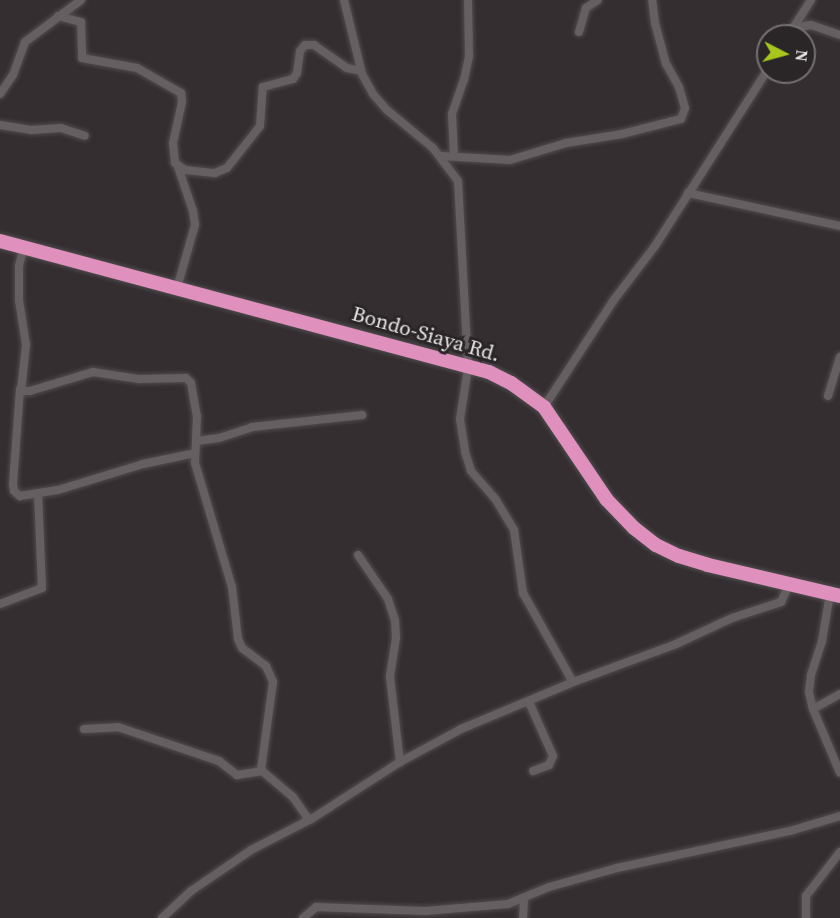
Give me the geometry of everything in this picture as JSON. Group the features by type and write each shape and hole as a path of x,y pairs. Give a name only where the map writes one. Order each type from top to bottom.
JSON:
{"highway":[{"name":"Bondo-Siaya Rd.","path":"0,241 430,355 504,379 544,407 607,500 641,535 679,556 835,595"}],"street":[{"path":"0,94 13,75 25,42 81,0"},
{"path":"344,0 361,71 378,102 441,156 460,186 468,369 460,419 468,465 477,480 496,500 514,530 523,593 573,682"},
{"path":"454,156 452,114 464,80 469,56 468,0"},
{"path":"579,32 586,8 598,0"},
{"path":"441,156 491,161 510,159 566,143 622,134 684,117 685,108 679,87 666,64 659,40 652,0"},
{"path":"796,24 811,0"},
{"path":"58,16 81,22 82,58 137,68 181,93 182,102 173,143 195,225 177,288"},
{"path":"816,27 840,35"},
{"path":"178,167 215,173 227,168 260,126 263,87 293,79 298,69 300,51 305,45 315,45 347,68 361,71"},
{"path":"544,407 614,301 655,246 758,84"},
{"path":"0,125 30,130 61,128 85,136"},
{"path":"688,193 840,226"},
{"path":"24,248 19,266 20,300 26,345 20,389 14,491 20,496 38,494 151,461 195,453"},
{"path":"828,396 840,357"},
{"path":"20,389 30,391 88,372 139,379 186,378 191,383 195,398 197,472 232,587 240,644 266,666 273,682 261,771"},
{"path":"197,441 219,438 252,427 362,415"},
{"path":"0,604 42,588 38,494"},
{"path":"358,555 388,599 395,620 396,638 390,677 400,762"},
{"path":"162,918 191,891 241,857 309,820 400,762 475,722 529,702 573,682 676,644 745,613 782,602 789,585"},
{"path":"835,595 809,684 813,710 840,773"},
{"path":"813,710 840,694"},
{"path":"529,702 553,756 549,765 533,771"},
{"path":"84,729 118,727 215,759 237,775 261,771 293,797 309,820"},
{"path":"303,918 316,907 433,911 508,904 549,887 617,868 800,828 840,816"},
{"path":"806,918 806,896 840,852"},
{"path":"524,898 524,918"}]}
